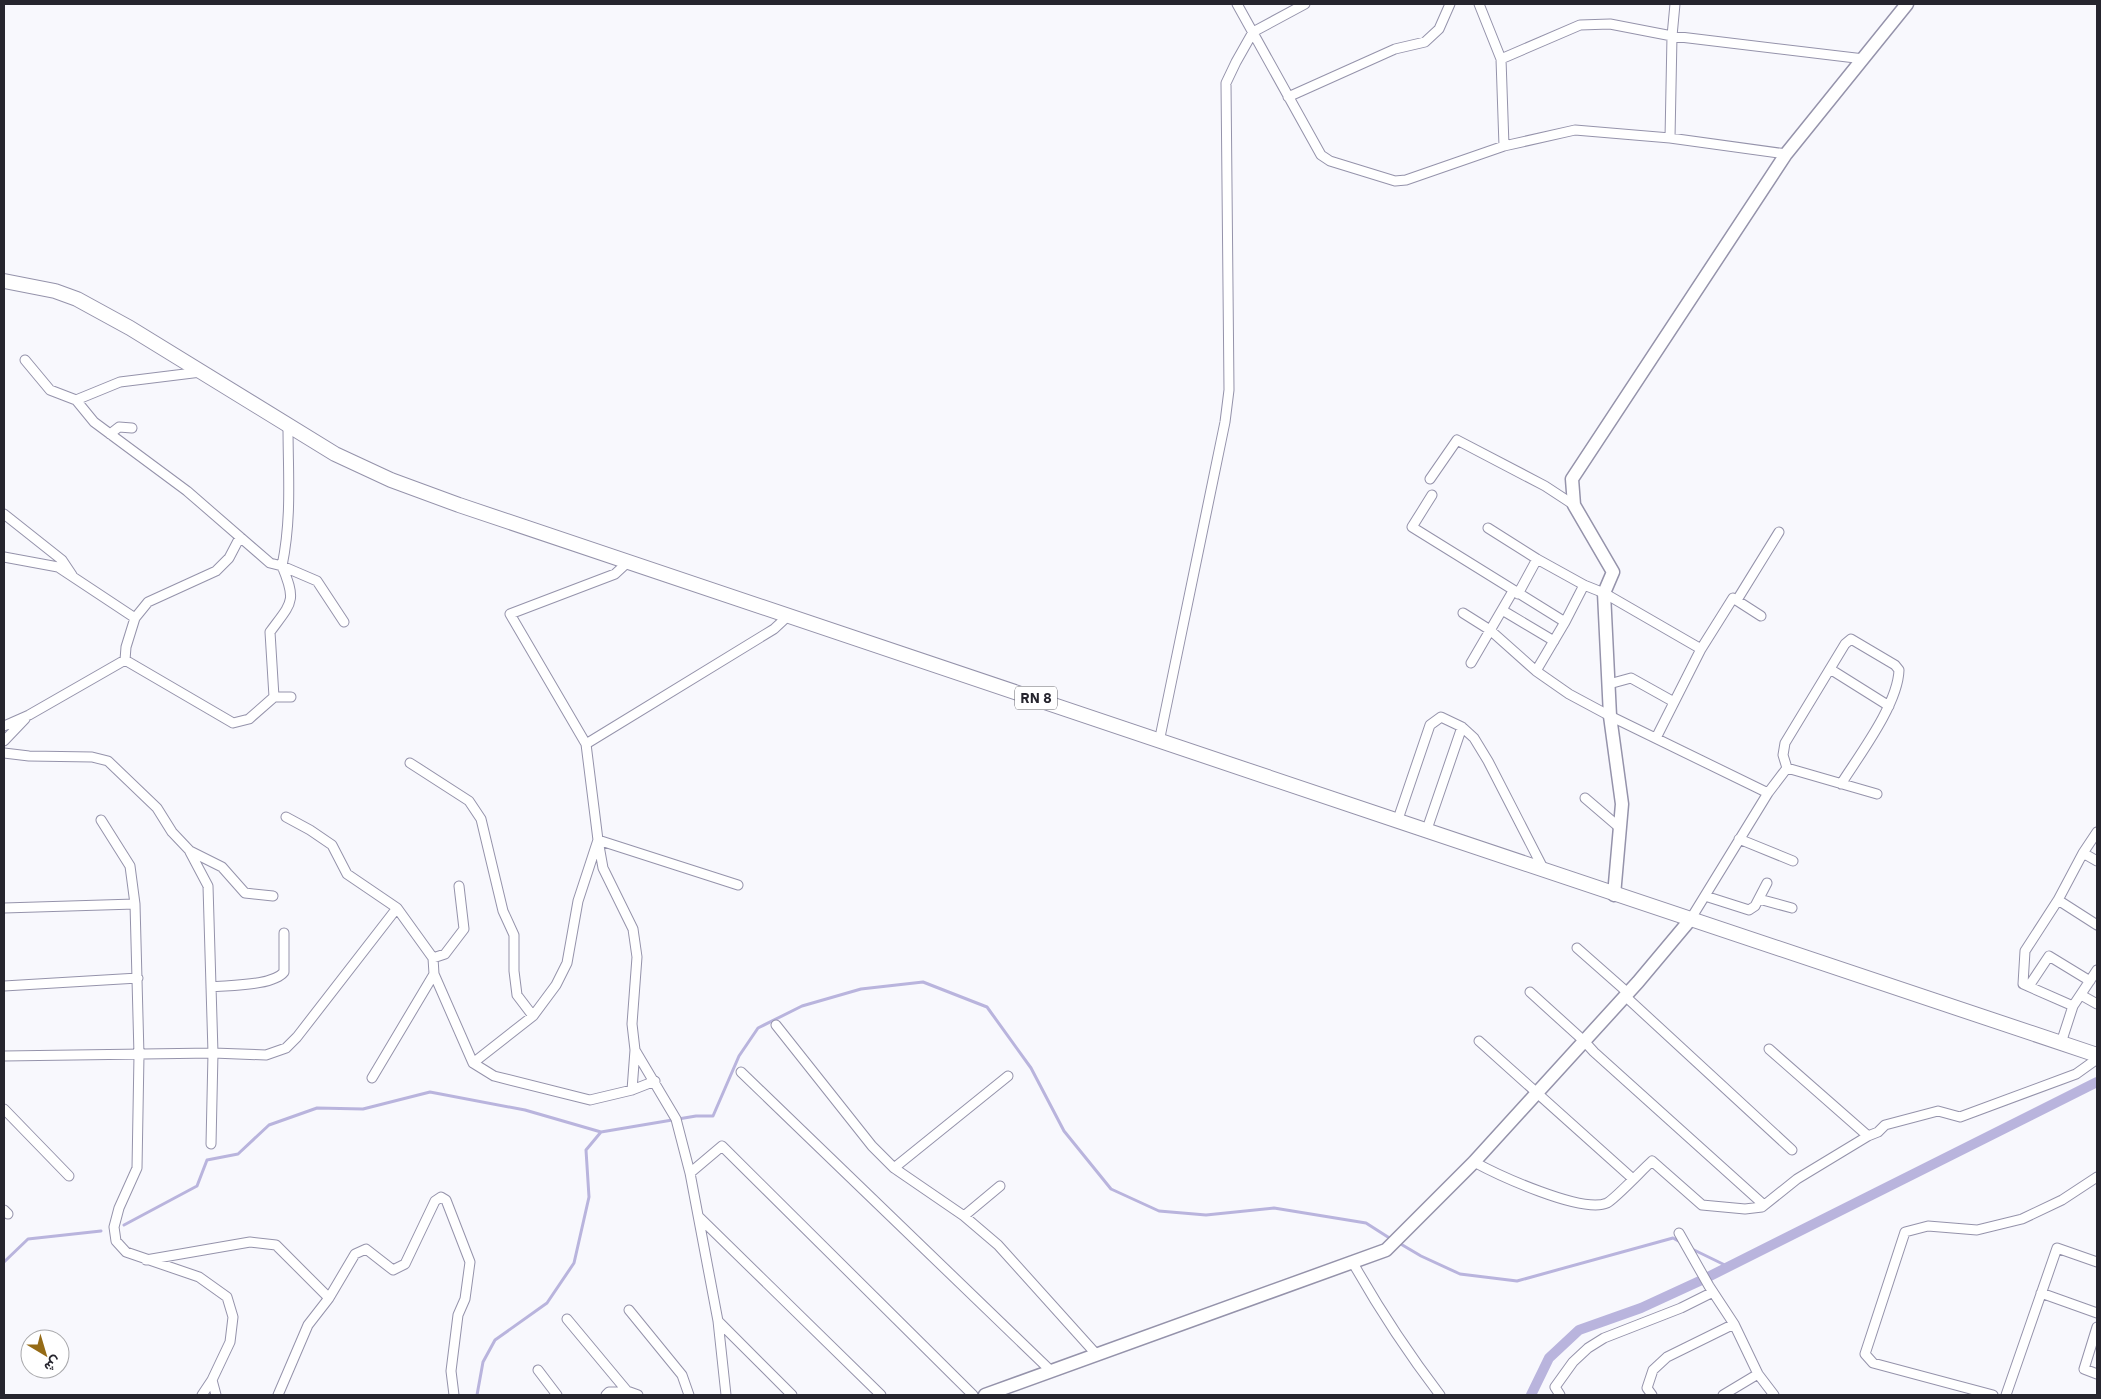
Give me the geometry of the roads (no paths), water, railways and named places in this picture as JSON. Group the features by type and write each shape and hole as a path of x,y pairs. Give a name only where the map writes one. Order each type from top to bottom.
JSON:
{"main road":[{"path":"1614,895 1622,804 1610,716 1604,593 1613,572 1574,505 1572,479 1786,154 1864,60 1907,4"},
{"name":"RN 8","path":"4,281 55,291 77,299 130,328 335,454 391,480 459,505 789,615 1159,742 1213,758 1426,832 2097,1056"},
{"path":"985,1395 1386,1250 1474,1162 1626,994 1690,920"}],"street":[{"path":"1238,4 1321,155 1330,161 1389,181 1406,180 1504,146 1575,130 1670,138 1786,154"},
{"path":"1159,742 1226,414 1229,390 1226,83 1253,32 1305,4"},
{"path":"1288,97 1395,49 1425,42 1439,29 1450,4"},
{"path":"1479,4 1501,59 1504,146"},
{"path":"1670,138 1672,36 1675,4"},
{"path":"1501,59 1580,25 1610,24 1672,36 1864,60"},
{"path":"25,360 50,390 76,400 94,422 187,491 270,563 317,581 344,622"},
{"path":"76,400 120,382 201,372"},
{"path":"274,697 270,632 291,604 290,585 282,566 288,539 290,508 288,426"},
{"path":"110,434 120,427 132,428"},
{"path":"1430,479 1457,440 1545,486 1574,505"},
{"path":"1432,495 1412,528 1565,622"},
{"path":"4,514 62,560 71,570 73,578"},
{"path":"1488,528 1537,559 1584,585 1604,593 1701,648"},
{"path":"1737,600 1779,532"},
{"path":"125,660 126,647 135,618 148,602 216,571 229,558 240,537"},
{"path":"4,557 58,567 135,618"},
{"path":"1471,663 1502,610 1537,559"},
{"path":"629,561 615,574 510,614 586,744 603,868 633,929 637,957 632,1024 634,1050 632,1090"},
{"path":"1536,671 1584,585"},
{"path":"1656,738 1701,648 1733,598 1761,616"},
{"path":"1502,610 1554,641"},
{"path":"1463,613 1490,630 1536,671 1569,694 1768,793"},
{"path":"586,744 774,629 789,615"},
{"path":"1787,768 1783,755 1785,743 1845,644 1851,639 1895,665 1900,670 1889,706 1841,784"},
{"path":"125,660 233,723 249,719 274,697 291,697"},
{"path":"4,726 28,715 125,660"},
{"path":"1830,669 1889,706"},
{"path":"1608,684 1630,678 1674,702"},
{"path":"4,741 28,715"},
{"path":"1397,822 1430,725 1441,718 1462,727 1474,738 1488,761 1545,872"},
{"path":"1426,832 1462,727"},
{"path":"4,753 29,756 92,757 108,761 157,808 172,832 190,851 208,886 213,1052 211,1144"},
{"path":"410,762 469,801 481,819 503,911 514,935 514,971 517,995 533,1016"},
{"path":"1787,768 1877,794"},
{"path":"1690,920 1768,793 1787,768"},
{"path":"1585,798 1620,828"},
{"path":"286,817 332,845 347,874 397,908 433,958 434,974 473,1063 494,1076 590,1100 632,1090 655,1081"},
{"path":"101,820 130,866 135,904 138,978 137,1168 119,1208 114,1227 116,1241 126,1252 198,1278 227,1297 233,1317 230,1342 212,1380 202,1395"},
{"path":"2074,1006 2023,984 2025,951 2058,900 2083,853 2097,832"},
{"path":"1739,839 1793,861"},
{"path":"598,840 738,885"},
{"path":"473,1063 533,1016 556,985 567,963 578,901 598,840"},
{"path":"190,851 222,867 245,893 273,896"},
{"path":"2083,853 2097,862"},
{"path":"1705,896 1749,910 1755,906 1767,882"},
{"path":"433,958 444,954 464,929 460,886"},
{"path":"1759,899 1792,908"},
{"path":"2058,900 2097,925"},
{"path":"4,908 135,904"},
{"path":"4,1056 139,1055 213,1052 266,1055 286,1048 297,1037 397,908"},
{"path":"211,987 270,981 280,977 284,972 284,933"},
{"path":"1576,948 1792,1150"},
{"path":"2029,986 2049,956 2090,981"},
{"path":"2061,1043 2074,1006 2097,970"},
{"path":"372,1078 434,974"},
{"path":"4,986 138,978"},
{"path":"1530,992 1764,1205"},
{"path":"2081,995 2097,1004"},
{"path":"776,1025 872,1146 894,1168 964,1216 998,1245 1097,1355"},
{"path":"1479,1040 1633,1179"},
{"path":"1769,1049 1868,1136"},
{"path":"634,1050 655,1081 676,1118 690,1173 718,1321 726,1395"},
{"path":"1474,1162 1490,1171 1522,1184 1568,1201 1590,1206 1608,1203 1652,1161 1702,1205 1745,1209 1764,1205 1797,1179 1868,1136 1878,1132 1885,1125 1938,1111 1960,1117 2076,1074 2097,1059"},
{"path":"741,1072 1051,1372"},
{"path":"894,1168 1008,1076"},
{"path":"4,1109 69,1176"},
{"path":"690,1173 722,1146 973,1395"},
{"path":"1992,1395 1874,1363 1865,1354 1905,1232 1928,1226 1977,1230 2022,1219 2062,1200 2097,1177"},
{"path":"964,1216 1000,1186"},
{"path":"278,1395 308,1325 329,1298 355,1254 366,1250 393,1270 405,1264 435,1202 441,1197 446,1200 470,1262 465,1299 458,1316 451,1371 454,1395"},
{"path":"698,1217 881,1395"},
{"path":"1679,1233 1711,1289 1734,1324 1758,1374 1774,1395"},
{"path":"145,1260 250,1242 276,1245 329,1298"},
{"path":"2006,1395 2057,1248 2097,1262"},
{"path":"1353,1263 1375,1302 1412,1358 1440,1395"},
{"path":"1560,1395 1555,1387 1573,1362 1588,1348 1604,1338 1681,1308 1711,1289"},
{"path":"2041,1293 2097,1313"},
{"path":"629,1310 682,1375 689,1395"},
{"path":"567,1319 627,1391"},
{"path":"718,1321 792,1395"},
{"path":"1652,1395 1647,1388 1653,1370 1667,1357 1734,1324"},
{"path":"2097,1327 2084,1370 2097,1374"},
{"path":"538,1370 557,1395"},
{"path":"1723,1395 1758,1374"},
{"path":"212,1380 216,1395"},
{"path":"606,1395 609,1392 627,1391 638,1395"}],"waterway":[{"path":"124,1225 197,1186 207,1160 238,1154 269,1125 317,1108 363,1109 430,1092 525,1110 601,1132 696,1116 713,1116 739,1056 758,1028 802,1006 861,989 923,982 987,1007 1031,1068 1064,1131 1111,1189 1159,1211 1206,1215 1274,1208 1366,1223 1391,1239"},
{"path":"1531,1395 1549,1358 1579,1330 1641,1308 1704,1279 2097,1082"},
{"path":"477,1395 483,1362 495,1340 547,1303 574,1263 589,1197 586,1150 601,1132"},
{"path":"4,1262 28,1239 101,1231"},
{"path":"1399,1243 1421,1256 1460,1274 1517,1281 1673,1238 1682,1243"},
{"path":"1692,1249 1729,1267"}]}
